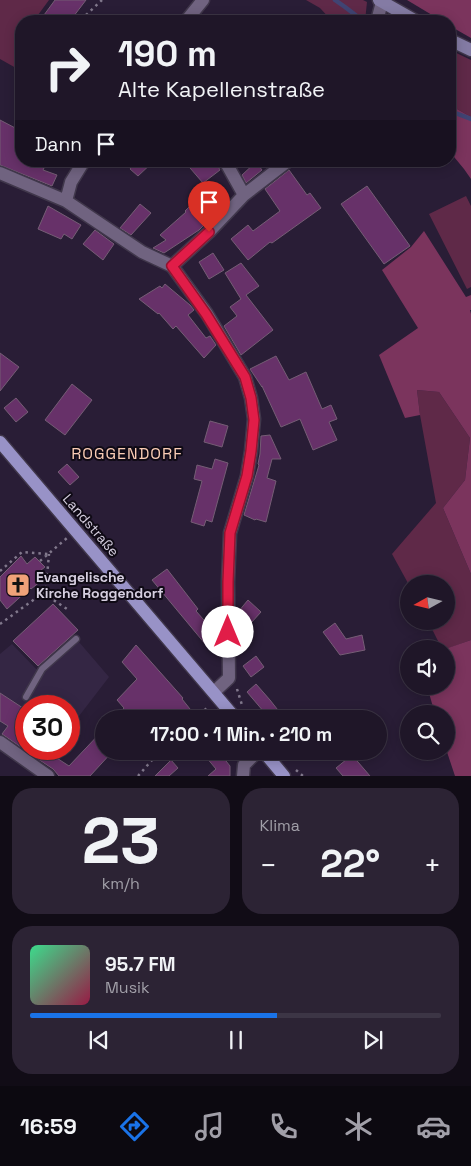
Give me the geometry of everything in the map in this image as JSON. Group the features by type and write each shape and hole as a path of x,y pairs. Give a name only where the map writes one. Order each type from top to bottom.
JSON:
{"main road":[{"path":"380,1 405,15"},
{"path":"456,43 471,50"},
{"name":"Landstraße","path":"0,442 229,710"},
{"path":"271,760 284,776"}],"street":[{"path":"191,15 203,0"},
{"path":"378,15 380,1"},
{"path":"66,201 71,182 80,167"},
{"path":"228,167 244,195"},
{"path":"172,266 209,232 244,195 280,167"},
{"path":"0,173 66,201 142,252 172,266 206,314 245,377 251,398 254,420 247,476 230,533 228,582 229,678 214,692"},
{"path":"0,742 48,776"},
{"path":"242,776 244,765 249,760"}],"lane":[{"path":"27,695 42,669 76,639"}],"path":[{"path":"86,15 102,0"},
{"path":"40,562 75,530"},
{"path":"0,571 22,552 49,554"},
{"path":"0,624 43,593 46,588 49,554"},
{"path":"43,593 70,611"},
{"path":"205,710 210,705"},
{"path":"138,776 152,760"}],"shaded area":[{"path":"0,0 49,0 38,15 15,15 15,67 0,59"},
{"path":"306,0 363,0 367,2 366,15 326,15 320,8"},
{"path":"407,0 471,0 471,38 456,29 456,15 432,15"},
{"path":"456,53 471,60 471,117 456,108"},
{"path":"456,108 471,117 471,179 456,159"},
{"path":"466,196 471,206 471,287 467,289 429,214"},
{"path":"424,231 466,297 471,295 471,574 443,508 465,480 470,438 439,392 417,390 420,415 405,418 379,355 418,328 382,270 411,247"},
{"path":"417,390 439,392 470,438 465,480 443,508 471,574 471,640 455,646 455,640 438,640 432,630 455,630 455,575 404,575 392,554 436,503"},
{"path":"73,635 109,677 80,715 80,695 15,695 15,744 0,734 0,654 12,644 37,670"},
{"path":"471,640 471,776 455,776 450,760 455,760 455,705 432,705 430,695 455,695 455,646"}],"building":[{"path":"55,0 86,0 75,15 44,15"},
{"path":"0,120 15,128 15,167 42,167 44,168 43,170 57,175 52,186 0,165"},
{"path":"132,167 148,167 138,176 130,169"},
{"path":"189,167 218,167 220,170 203,183"},
{"path":"251,167 260,167 262,170 246,183 242,175"},
{"path":"289,170 307,195 310,193 321,208 272,243 270,242 248,260 231,239 248,225 253,231 280,211 265,189"},
{"path":"367,186 410,246 384,264 341,204"},
{"path":"193,203 208,221 199,230 164,253 153,248 166,240 160,235 186,212"},
{"path":"140,204 151,213 131,235 120,228"},
{"path":"48,206 81,225 72,239 64,234 61,239 38,229"},
{"path":"95,230 114,244 103,260 83,244"},
{"path":"213,253 224,270 209,279 199,262"},
{"path":"241,263 259,286 246,295 273,330 241,355 224,326 237,316 230,307 241,299 225,273"},
{"path":"165,284 190,305 194,310 188,315 206,338 210,336 216,345 204,358 176,326 173,329 159,313 139,299 160,286 162,288"},
{"path":"0,353 19,367 0,391"},
{"path":"276,356 289,380 306,372 322,409 331,405 337,419 329,422 337,440 313,450 300,419 281,427 262,386 250,369"},
{"path":"72,384 92,400 65,435 45,420"},
{"path":"16,398 28,412 16,422 4,408"},
{"path":"210,421 228,426 222,447 204,442"},
{"path":"270,435 281,459 272,459 267,478 276,481 266,522 244,515 259,465 261,436"},
{"path":"215,459 228,463 212,522 206,520 204,526 191,522 202,481 194,479 197,465 212,469"},
{"path":"67,464 79,477 70,485 58,472"},
{"name":"Evangelische Kirche Roggendorf","path":"21,556 27,564 35,557 45,567 36,574 41,581 30,588 7,609 0,600 0,577"},
{"path":"167,569 198,609 196,611 217,635 206,645 152,580"},
{"path":"248,600 261,612 251,623 238,612"},
{"path":"53,604 78,630 38,666 13,641"},
{"path":"335,623 346,639 362,635 365,650 340,655 323,632"},
{"path":"136,645 183,698 191,710 122,710 124,708 117,700 137,679 122,662"},
{"path":"256,656 264,667 251,677 243,666"},
{"path":"256,684 278,710 262,710 247,692"},
{"path":"0,693 15,703 15,743 2,734 8,726 0,721"},
{"path":"95,739 95,760 105,760 90,776 59,776 53,769 40,760 60,760 69,766 75,760 80,760 80,754"},
{"path":"171,760 178,768 169,776 155,776"},
{"path":"208,760 227,760 230,766 230,776 208,776 216,769"},
{"path":"346,760 356,760 370,776 343,776 336,768"}],"waterway":[{"path":"335,0 355,15"},
{"path":"456,113 471,119"}],"place":[{"name":"Evangelische Kirche Roggendorf","path":"18,585"}],"district":[{"name":"ROGGENDORF","path":"127,453"}],"route":[{"path":"209,232 172,266 206,314 245,377 251,398 254,420 251,451 247,476 230,533 228,632"}]}
